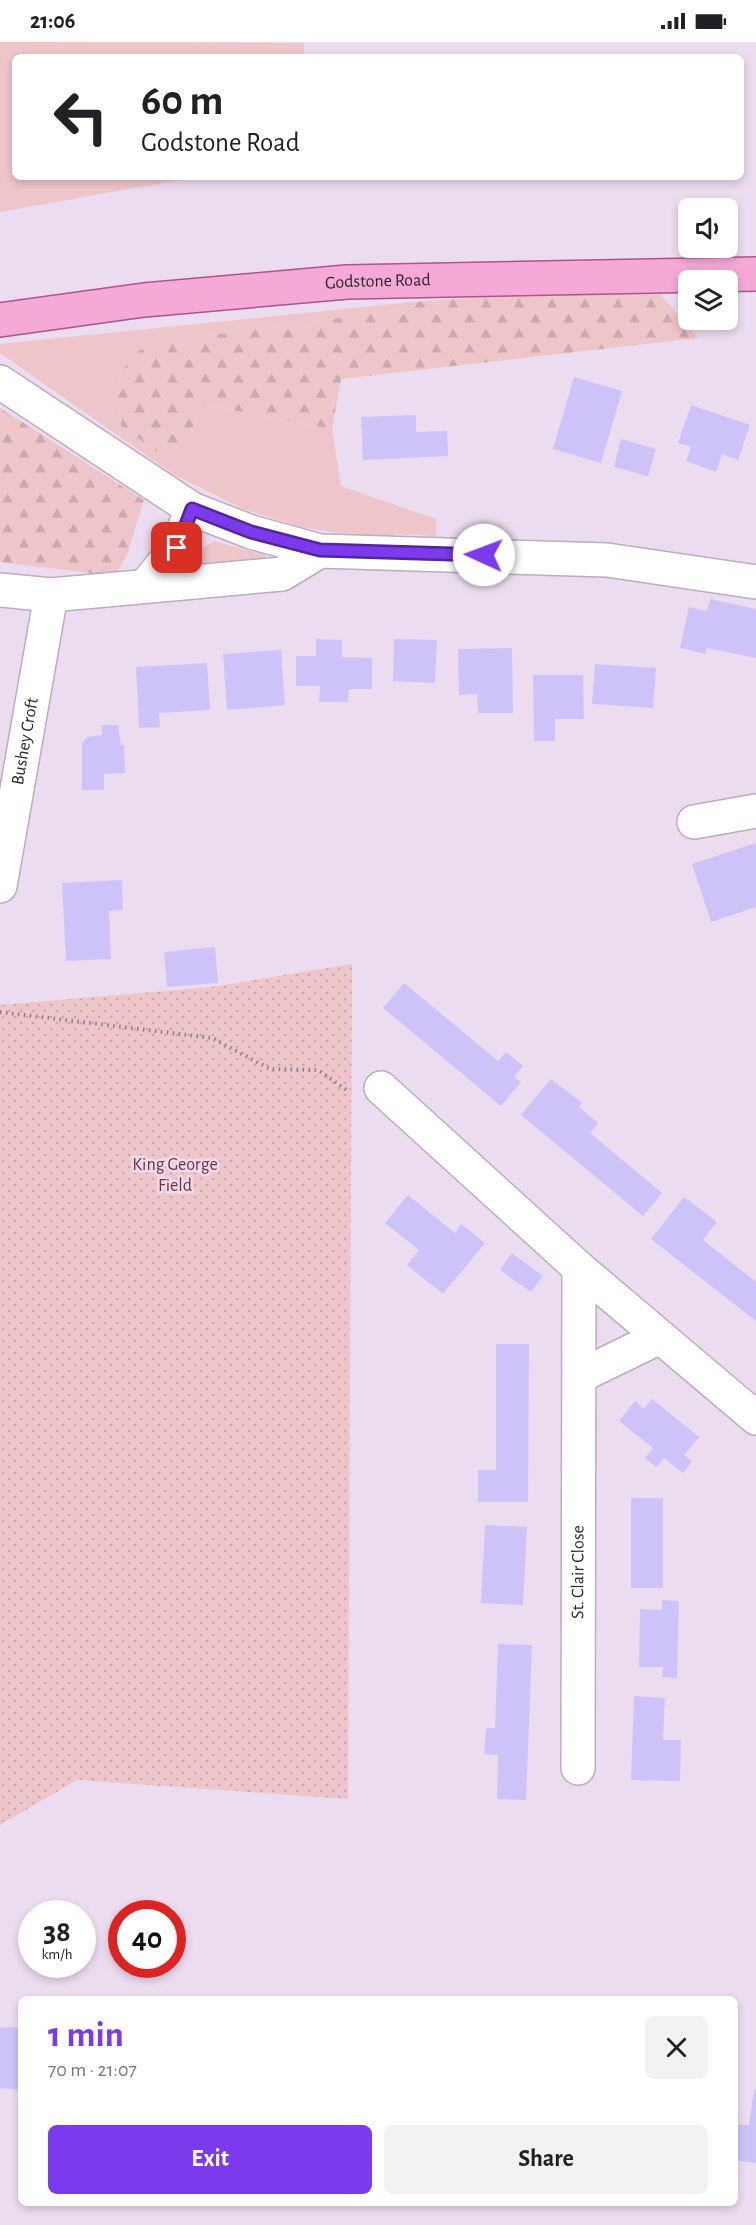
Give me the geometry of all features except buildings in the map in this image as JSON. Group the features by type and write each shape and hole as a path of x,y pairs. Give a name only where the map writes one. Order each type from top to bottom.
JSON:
{"main road":[{"name":"Godstone Road","path":"0,320 144,300 347,282 756,274"}],"street":[{"path":"0,381 192,509 251,532 320,550 607,560 756,582"},
{"path":"146,585 177,548 192,509"},
{"path":"0,590 51,595 282,574 320,550"},
{"name":"Bushey Croft","path":"0,886 51,595"},
{"path":"694,822 756,811"},
{"path":"381,1088 658,1338 756,1418"},
{"name":"St. Clair Close","path":"578,1767 579,1268"},
{"path":"580,1376 658,1338"}],"path":[{"path":"0,1012 212,1038 270,1069 318,1070 349,1092 381,1088"}],"green space":[{"path":"0,42 304,43 304,54 12,54 12,180 179,180 0,212"},
{"path":"653,286 678,315 678,330 691,330 698,338 341,379 332,429 201,404 179,467 121,426 117,396 121,371 140,350 182,339 414,308 413,302"},
{"path":"413,302 414,308 182,339 141,350 121,371 117,396 121,426 179,467 201,404 332,429 341,486 436,519 436,536 394,534 396,541 304,528 243,509 173,474 0,353 0,344"},
{"path":"0,408 144,500 128,552 115,576 0,562"},
{"path":"214,541 265,555 266,559 264,563 196,569 192,562 198,551"},
{"name":"King George Field","path":"352,964 348,1799 77,1780 0,1825 0,1005 212,987"}],"route":[{"path":"177,548 192,509 251,532 320,550 484,555"}]}
